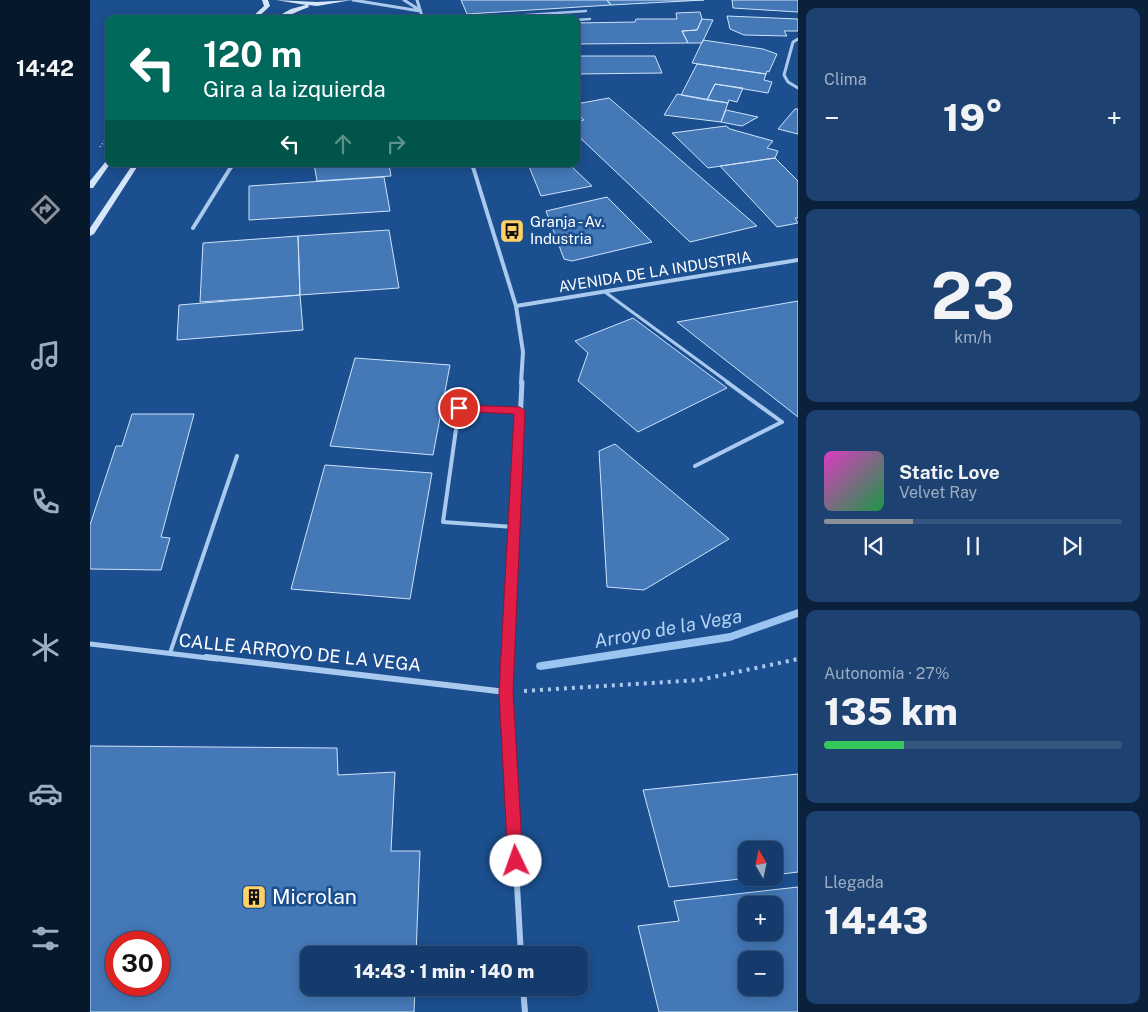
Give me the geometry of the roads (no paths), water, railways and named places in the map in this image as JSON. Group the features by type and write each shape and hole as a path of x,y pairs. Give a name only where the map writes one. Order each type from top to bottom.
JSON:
{"street":[{"path":"257,15 267,6 265,0"},
{"path":"279,0 317,4"},
{"path":"284,15 293,10 317,4 351,0 420,10"},
{"path":"404,0 420,10"},
{"path":"417,0 422,15"},
{"path":"798,39 793,42 784,75 788,82 798,88"},
{"path":"90,186 105,166"},
{"path":"90,234 134,167"},
{"path":"193,228 230,167"},
{"path":"473,167 516,306 523,352 506,692 520,946"},
{"name":"AVENIDA DE LA INDUSTRIA","path":"516,306 798,261"},
{"name":"CALLE ARROYO DE LA VEGA","path":"90,644 506,692"},
{"path":"523,996 524,1012"}],"lane":[{"path":"526,15 586,11"},
{"path":"580,20 590,19"},
{"path":"605,292 782,422 695,466"},
{"path":"514,527 443,522 459,408 520,411"},
{"path":"170,653 237,456"}],"waterway":[{"name":"Arroyo de la Vega","path":"541,666 730,637 798,613"}],"place":[{"name":"Granja - Av. Industria","path":"512,231"},
{"name":"Microlan","path":"254,897"}]}
